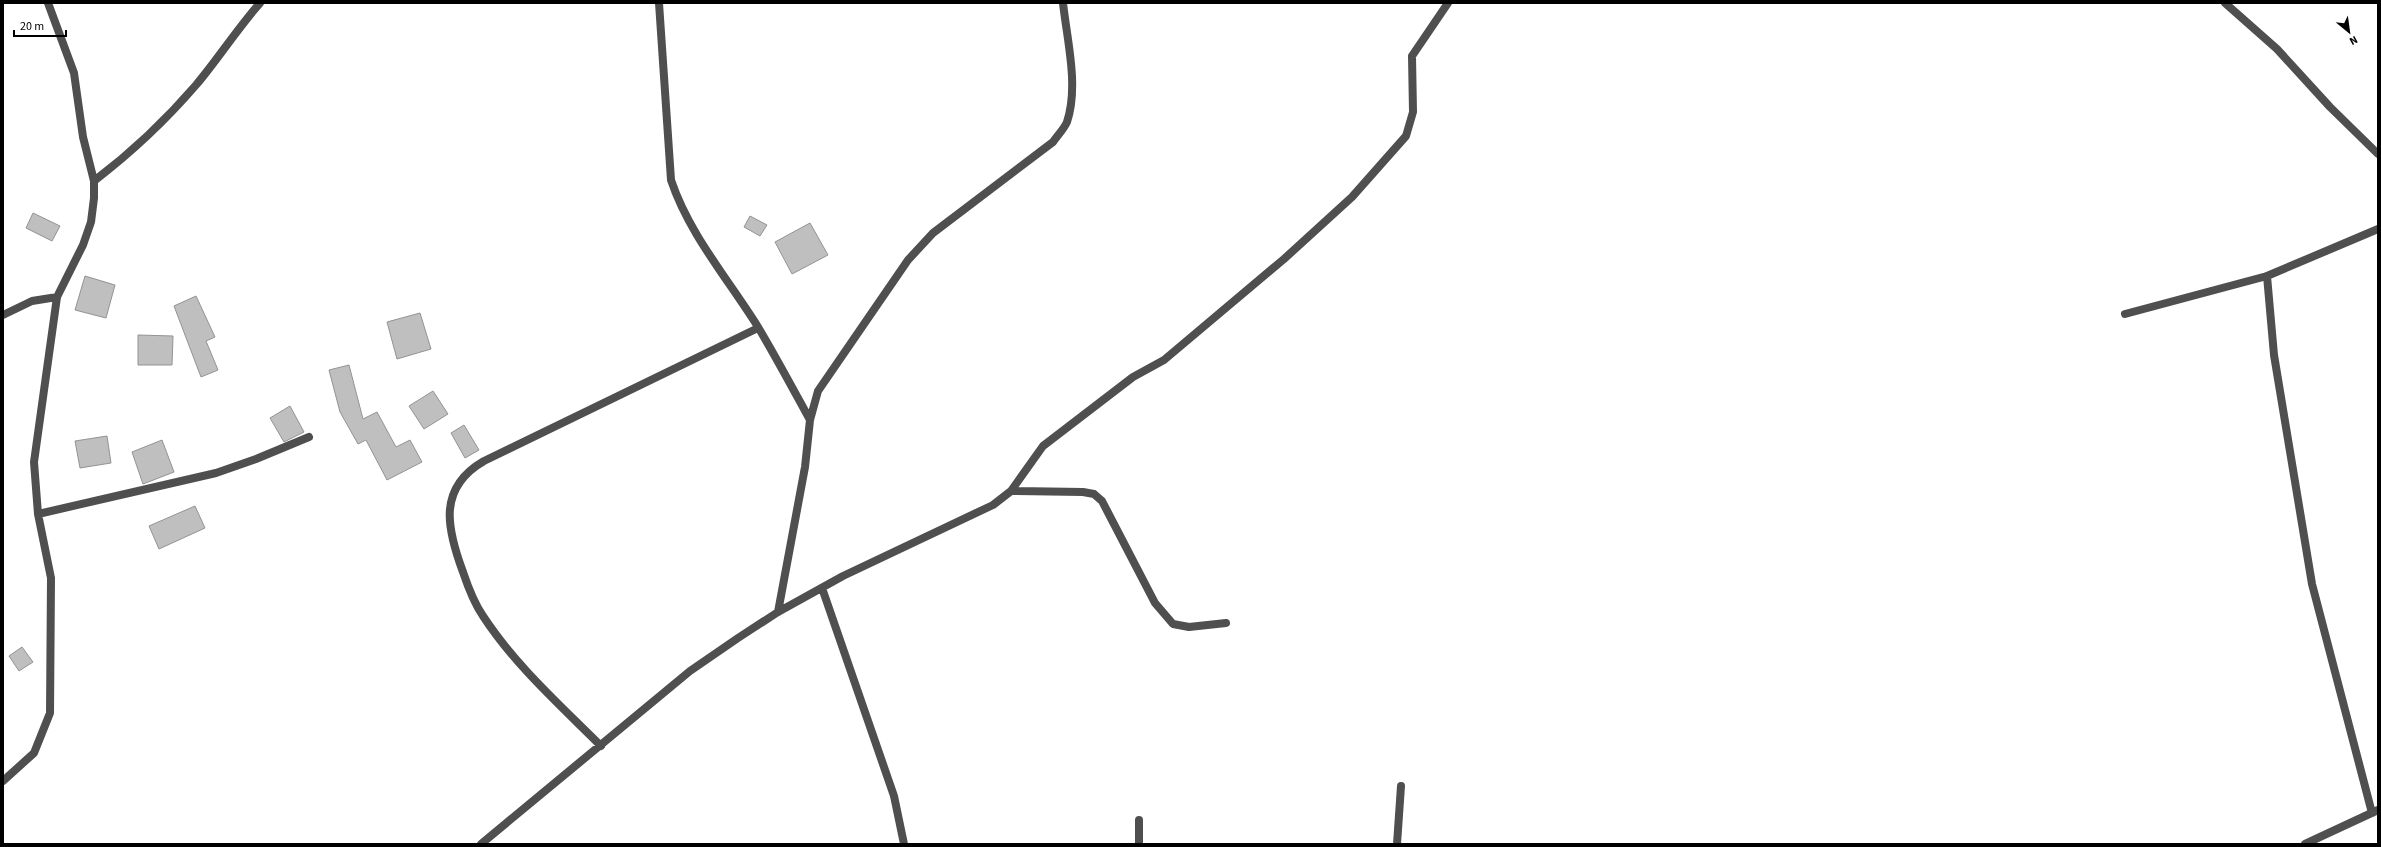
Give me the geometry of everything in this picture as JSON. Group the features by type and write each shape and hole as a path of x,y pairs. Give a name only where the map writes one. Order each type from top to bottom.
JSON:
{"street":[{"path":"3,781 34,753 50,713 51,578 38,514 34,462 57,297 83,245 91,222 94,181 83,137 74,73 48,3"},
{"path":"94,181 122,160 160,124 197,84 260,3"},
{"path":"659,3 671,180 678,200 693,229 758,328 810,420"},
{"path":"778,612 805,467 810,420 818,391 908,260 933,233 1053,142 1066,123 1071,103 1071,79 1063,3"},
{"path":"481,844 690,671 778,612 822,588 993,505 1011,491 1043,446 1133,377 1164,360 1284,259 1352,198 1406,136 1413,112 1412,56 1448,3"},
{"path":"2225,3 2277,49 2330,107 2378,154"},
{"path":"2125,314 2267,276 2378,229"},
{"path":"2267,276 2274,355 2312,584 2375,812 2315,842 2305,844"},
{"path":"3,315 32,301 57,297"},
{"path":"600,746 522,665 482,616 453,545 448,518 449,504 462,478 484,461 758,328"},
{"path":"38,514 216,473 256,459 308,437"},
{"path":"1011,491 1083,492 1094,494 1108,510 1155,603 1173,624 1189,627 1226,623"},
{"path":"822,588 894,796 904,844"},
{"path":"1397,844 1401,786"},
{"path":"1139,820 1139,844"}],"building":[{"path":"33,213 60,226 52,241 26,228"},
{"path":"750,216 767,225 760,236 744,227"},
{"path":"810,223 828,255 792,274 775,242"},
{"path":"85,276 115,285 106,318 75,310"},
{"path":"196,296 215,337 206,341 218,370 201,377 174,306"},
{"path":"420,313 431,349 397,359 387,322"},
{"path":"138,335 173,336 172,365 138,365"},
{"path":"349,365 363,419 377,412 396,447 410,440 422,462 387,480 366,440 358,444 340,412 329,370"},
{"path":"433,391 448,414 424,429 409,406"},
{"path":"290,406 304,432 284,442 270,418"},
{"path":"464,425 479,450 465,458 451,433"},
{"path":"107,436 111,463 80,468 75,441"},
{"path":"162,440 174,472 143,484 132,452"},
{"path":"195,506 205,528 159,549 149,526"},
{"path":"22,647 33,662 19,671 9,656"}]}
